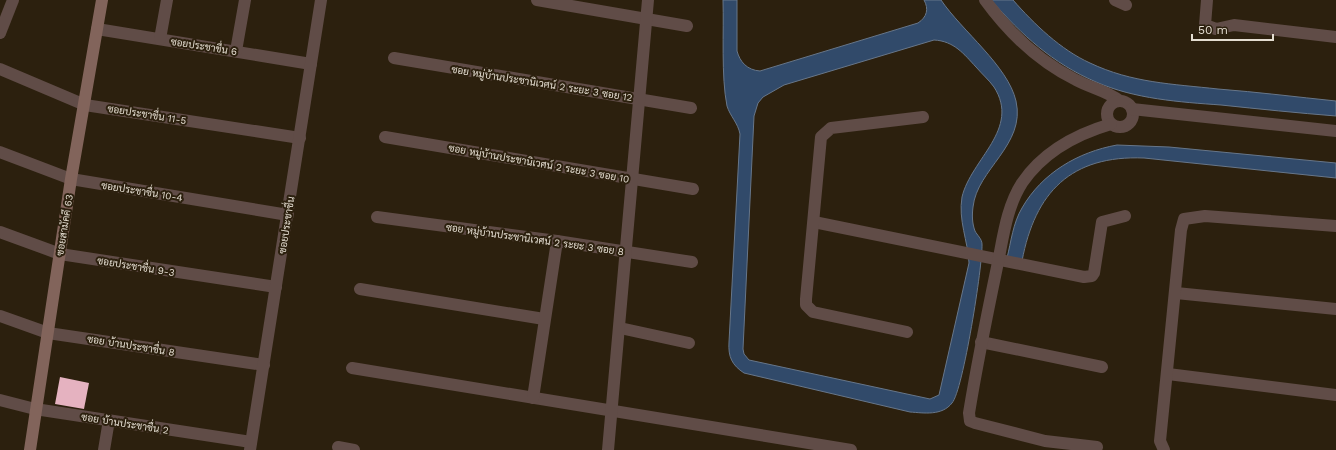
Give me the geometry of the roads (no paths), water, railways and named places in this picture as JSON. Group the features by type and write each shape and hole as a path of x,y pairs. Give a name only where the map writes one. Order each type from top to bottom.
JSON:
{"street":[{"path":"0,33 13,0"},
{"name":"ซอยสามัคคี 63","path":"30,450 71,179 102,0"},
{"path":"160,39 167,0"},
{"path":"236,51 245,0"},
{"name":"ซอยประชาชื่น","path":"250,446 288,215 321,0"},
{"path":"537,0 687,26"},
{"path":"608,450 648,0"},
{"path":"985,0 1011,31 1043,60 1077,81 1110,93 1120,101 1128,104 1132,109 1132,115 1128,123 1120,127 1111,124 1107,119 1106,112 1109,106 1114,102 1120,101"},
{"path":"1207,0 1206,25 1216,29 1234,25 1336,37"},
{"name":"ซอยประชาชื่น 6","path":"96,29 311,64"},
{"name":"ซอย หมู่บ้านประชานิเวศน์ 2 ระยะ 3 ซอย 12","path":"394,58 691,108"},
{"name":"ซอยประชาชื่น 11-5","path":"0,69 85,105 300,138"},
{"path":"1132,109 1336,131"},
{"path":"907,332 813,312 809,309 806,299 821,137 831,128 923,118"},
{"path":"1098,447 1045,441 975,424 970,421 969,413 981,342 1006,223 1014,199 1030,173 1066,142 1080,134 1111,124"},
{"name":"ซอย หมู่บ้านประชานิเวศน์ 2 ระยะ 3 ซอย 10","path":"385,137 693,189"},
{"name":"ซอยประชาชื่น 10-4","path":"0,152 71,179 288,215"},
{"path":"814,222 1089,277 1094,273 1102,222 1125,216"},
{"path":"1164,450 1160,441 1168,374 1181,230 1184,219 1205,216 1336,226"},
{"name":"ซอย หมู่บ้านประชานิเวศน์ 2 ระยะ 3 ซอย 8","path":"377,217 557,241 692,262"},
{"name":"ซอยประชาชื่น 9-3","path":"0,232 60,254 276,287"},
{"path":"533,398 557,241"},
{"path":"360,289 544,319"},
{"path":"1176,293 1336,309"},
{"name":"ซอย บ้านประชาชื่น 8","path":"0,316 48,333 264,365"},
{"path":"620,328 689,343"},
{"path":"981,342 1102,367"},
{"path":"352,368 533,398 611,409 851,450"},
{"path":"1168,374 1336,394"},
{"name":"ซอย บ้านประชาชื่น 2","path":"0,400 36,409 109,420 250,446"},
{"path":"104,450 109,420"},
{"path":"338,447 354,450"}],"water":[{"path":"723,0 737,0 737,51 740,59 745,65 751,69 760,71 918,23 923,18 927,10 924,0 941,0 994,62 1004,75 1011,88 1016,101 1017,117 1014,131 1008,144 976,193 973,207 973,225 982,242 976,300 967,353 956,394 952,403 943,410 932,413 910,412 744,373 734,364 729,352 729,342 740,134 738,126 728,110 725,94 723,68","holes":["934,40 953,46 963,53 992,84 1001,102 1002,117 992,144 967,183 962,197 961,214 969,263 939,395 930,399 749,360 744,354 743,349 754,116 758,103 763,97 784,85"]},
{"path":"991,0 1013,0 1048,36 1058,44 1079,58 1106,70 1153,82 1336,101 1336,116 1173,101 1142,96 1111,88 1080,74 1052,57 1014,25"},
{"path":"1117,145 1169,147 1336,163 1336,178 1144,158 1118,159 1096,163 1077,171 1060,182 1047,197 1036,215 1028,237 1022,261 1007,258 1014,226 1019,214 1030,196 1040,184 1062,166 1075,159 1103,148"}]}
